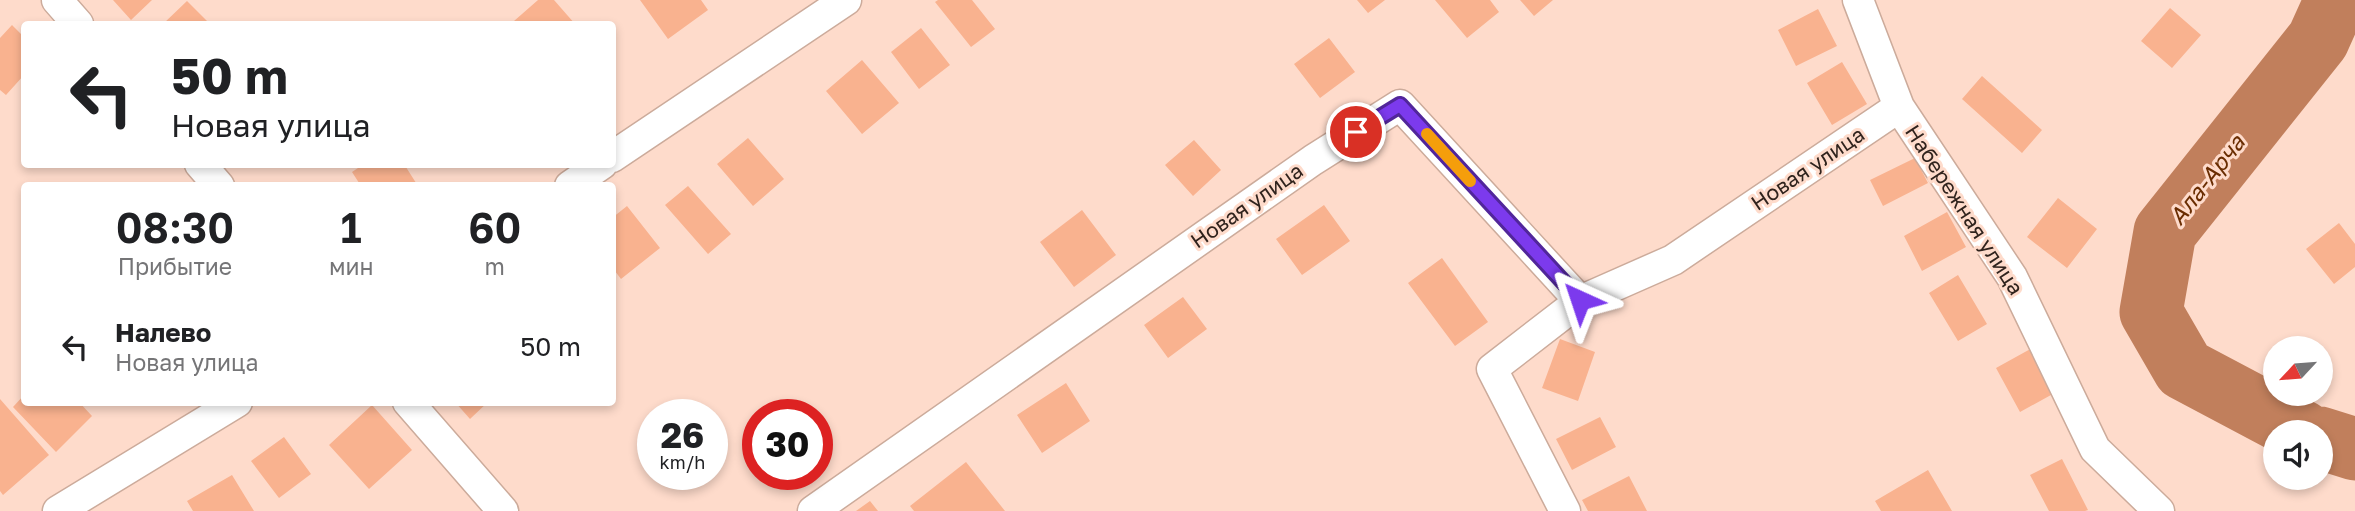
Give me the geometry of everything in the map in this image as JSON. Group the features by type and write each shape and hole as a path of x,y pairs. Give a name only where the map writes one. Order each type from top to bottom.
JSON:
{"street":[{"path":"57,0 75,21"},
{"path":"616,154 846,0"},
{"name":"Набережная улица","path":"1858,0 1899,107 2012,278 2095,449 2159,511"},
{"name":"Новая улица","path":"813,511 1313,160 1400,105 1580,300 1673,260 1899,107"},
{"path":"203,168 216,182"},
{"path":"576,182 596,168"},
{"path":"1565,511 1492,369 1580,300"},
{"path":"58,511 230,406"},
{"path":"411,406 503,511"}],"building":[{"path":"113,0 152,0 131,20"},
{"path":"538,0 554,0 572,21 514,21"},
{"path":"640,0 701,0 708,10 668,39"},
{"path":"972,0 995,29 971,47 935,2"},
{"path":"1357,0 1385,0 1368,13"},
{"path":"1435,0 1490,0 1499,12 1467,38"},
{"path":"1520,0 1553,0 1534,16"},
{"path":"187,1 207,21 166,21"},
{"path":"2170,8 2201,35 2172,68 2141,41"},
{"path":"1818,9 1837,46 1796,66 1778,30"},
{"path":"12,25 21,34 21,78 6,95 0,90 0,38"},
{"path":"921,28 950,65 919,89 891,52"},
{"path":"1329,38 1355,72 1320,98 1294,64"},
{"path":"862,60 899,103 862,134 826,91"},
{"path":"1842,62 1867,104 1832,125 1807,83"},
{"path":"1982,76 2042,130 2022,153 1962,99"},
{"path":"748,138 784,179 753,206 717,164"},
{"path":"1194,140 1221,170 1193,196 1165,165"},
{"path":"1915,158 1928,183 1883,206 1870,180"},
{"path":"358,168 407,168 415,182 358,182 352,172"},
{"path":"688,186 731,234 708,254 665,205"},
{"path":"2058,198 2097,229 2067,268 2027,237"},
{"path":"1324,205 1350,241 1302,275 1276,239"},
{"path":"627,206 660,248 621,279 616,272 616,215"},
{"path":"1082,210 1116,255 1074,287 1040,242"},
{"path":"1947,212 1966,247 1922,271 1904,236"},
{"path":"2339,223 2355,244 2355,267 2334,284 2306,249"},
{"path":"1442,258 1488,322 1455,346 1408,283"},
{"path":"1958,275 1987,324 1958,341 1929,293"},
{"path":"1183,297 1207,329 1168,358 1144,325"},
{"path":"1560,339 1595,352 1578,401 1542,388"},
{"path":"2036,346 2060,390 2020,412 1996,368"},
{"path":"1066,383 1090,421 1042,453 1017,415"},
{"path":"21,398 21,406 83,406 92,416 56,452 13,407"},
{"path":"0,399 49,455 3,495 0,491"},
{"path":"373,406 412,450 369,489 329,445"},
{"path":"459,406 484,406 470,419"},
{"path":"1600,417 1616,447 1572,470 1556,439"},
{"path":"284,437 311,474 279,498 251,461"},
{"path":"2062,459 2088,510 2049,511 2030,475"},
{"path":"966,462 1005,511 914,511 910,506"},
{"path":"1928,470 1952,511 1881,511 1875,501"},
{"path":"232,475 254,511 193,511 187,501"},
{"path":"1629,476 1647,511 1588,511 1582,500"},
{"path":"870,501 878,511 856,511"}],"waterway":[{"name":"Ала-Арча","path":"2280,420 2184,369 2151,312 2165,232 2318,40 2336,0"},
{"name":"Ала-Арча","path":"2333,442 2355,449"}],"slow traffic":[{"path":"1427,134 1470,181"}],"route":[{"path":"1356,132 1400,105 1580,300"}]}
